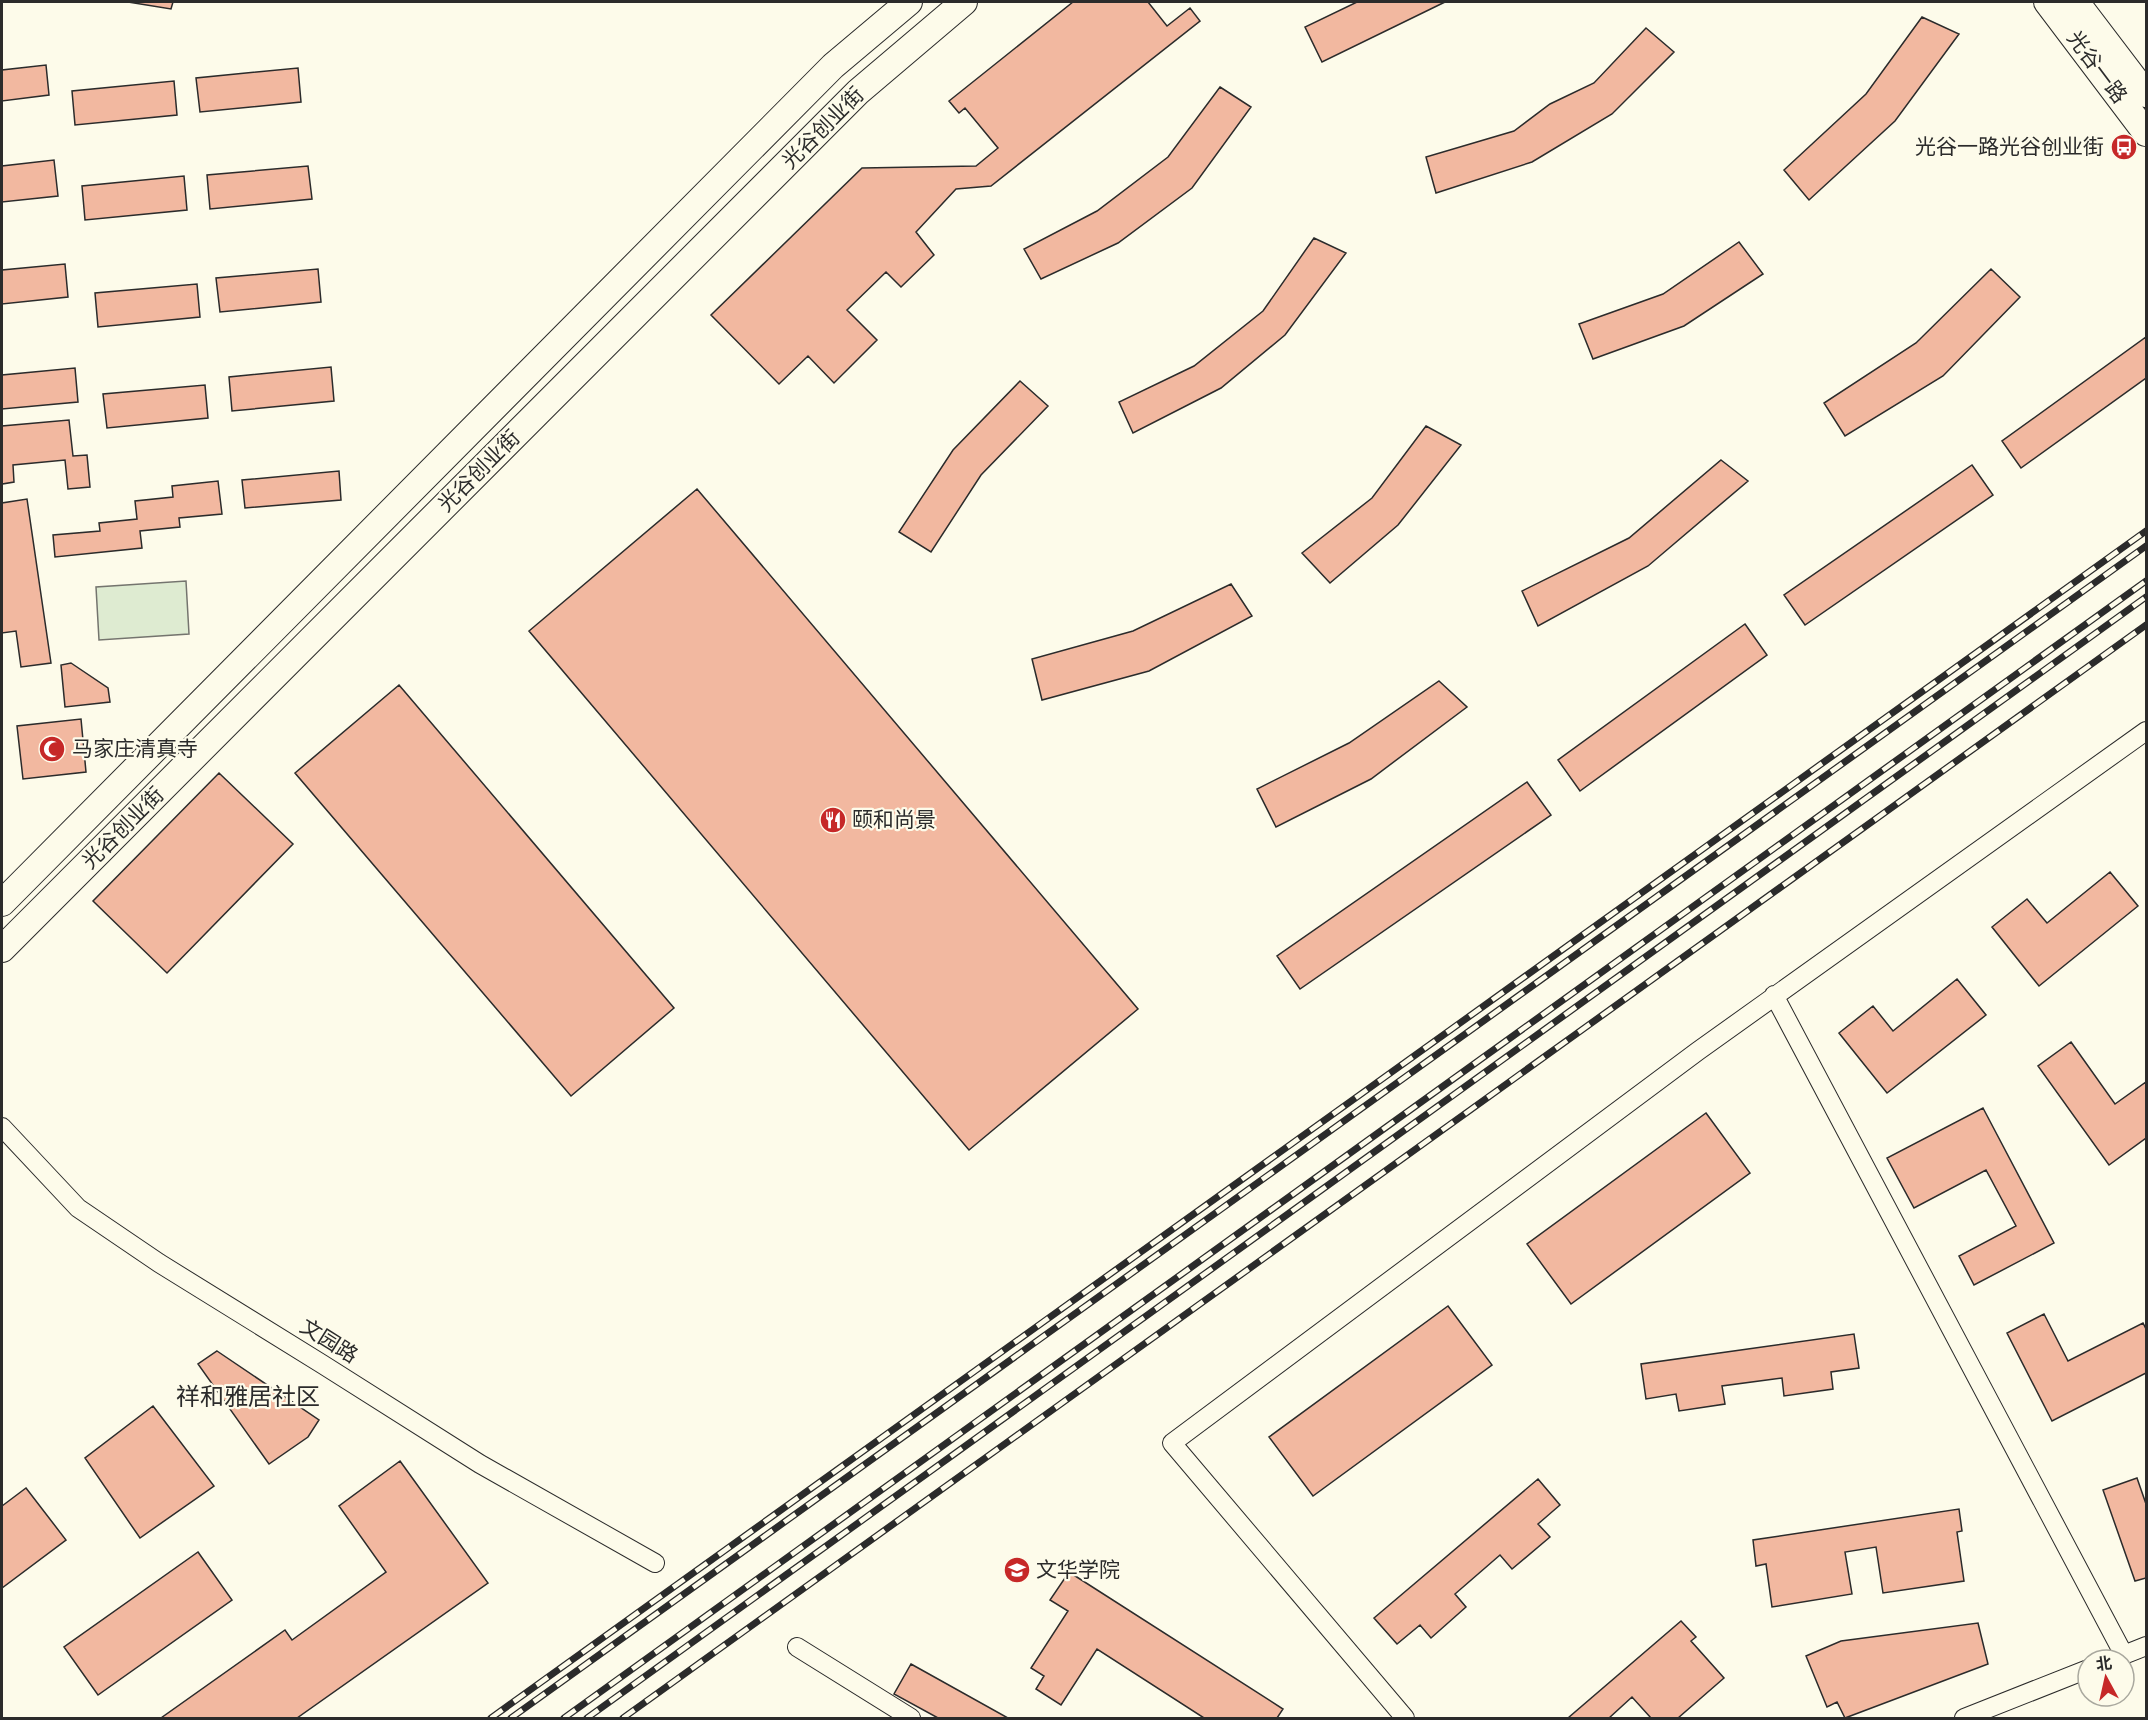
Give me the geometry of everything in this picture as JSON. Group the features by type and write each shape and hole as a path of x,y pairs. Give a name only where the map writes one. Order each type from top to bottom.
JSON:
{"main road":[{"name":"光谷创业街","path":"2,903 833,66 909,2"},
{"name":"光谷创业街","path":"2,950 858,92 964,2"},
{"name":"光谷一路","path":"2047,2 2146,133"},
{"name":"光谷一路","path":"2076,2 2146,94"}],"street":[{"path":"1404,1719 1172,1443 1774,995 2146,731"},
{"path":"1774,995 2113,1648"},
{"name":"文园路","path":"2,1126 78,1208 159,1263 480,1464 656,1563"},
{"path":"797,1647 911,1719"},
{"path":"1964,1719 2076,1674"}],"green space":[{"path":"186,581 189,634 99,640 96,587"}],"building":[{"path":"128,2 173,2 171,9"},
{"path":"1073,2 1148,2 1167,26 1190,8 1200,21 991,186 956,189 916,232 934,255 901,287 886,272 847,310 877,340 834,383 808,356 779,384 711,315 862,168 976,166 998,148 965,108 959,113 949,101"},
{"path":"1357,2 1445,2 1322,62 1305,27"},
{"path":"1922,17 1959,34 1895,121 1809,200 1784,170 1866,94"},
{"path":"1646,28 1674,52 1612,114 1532,162 1436,193 1426,157 1514,131 1550,104 1594,83"},
{"path":"46,65 49,95 2,101 2,70"},
{"path":"298,68 301,102 200,112 196,78"},
{"path":"174,81 177,115 75,125 72,91"},
{"path":"1220,87 1251,107 1192,188 1118,243 1041,279 1024,249 1097,211 1168,157"},
{"path":"54,160 58,196 2,202 2,166"},
{"path":"308,166 312,199 210,209 207,175"},
{"path":"184,176 187,210 85,220 82,186"},
{"path":"1314,238 1346,253 1285,335 1221,388 1133,433 1119,402 1194,366 1263,311"},
{"path":"1739,242 1763,274 1684,326 1593,359 1579,324 1663,294"},
{"path":"65,264 68,297 2,304 2,270"},
{"path":"318,269 321,302 220,312 216,278"},
{"path":"1991,269 2020,297 1943,376 1845,436 1824,403 1916,343"},
{"path":"197,284 200,317 98,327 95,293"},
{"path":"2146,337 2146,378 2021,468 2002,441"},
{"path":"331,367 334,401 232,411 229,377"},
{"path":"75,368 78,402 2,409 2,375"},
{"path":"1020,381 1048,406 981,475 931,552 899,532 953,450"},
{"path":"205,385 208,418 107,428 103,394"},
{"path":"69,420 73,456 87,455 90,487 68,489 65,460 13,465 14,482 2,484 2,426"},
{"path":"1426,426 1461,445 1398,525 1330,583 1302,553 1372,498"},
{"path":"1721,460 1748,481 1648,566 1538,626 1522,591 1629,538"},
{"path":"1972,465 1993,495 1805,625 1784,595"},
{"path":"339,471 341,500 245,508 242,480"},
{"path":"218,481 222,514 179,518 180,527 140,531 142,548 55,557 53,535 100,531 99,523 137,519 135,501 173,497 172,486"},
{"name":"颐和尚景","path":"697,489 1138,1009 969,1150 529,631"},
{"path":"27,499 51,663 21,667 16,631 2,633 2,503"},
{"path":"1231,584 1252,616 1149,671 1042,700 1032,659 1133,631"},
{"path":"1745,624 1767,655 1580,791 1558,760"},
{"path":"71,663 108,688 110,702 65,707 61,665"},
{"path":"1439,681 1467,707 1371,779 1276,827 1257,789 1349,743"},
{"path":"399,685 674,1008 571,1096 295,773"},
{"name":"马家庄清真寺","path":"81,719 86,772 23,779 17,726"},
{"path":"219,773 293,844 167,973 93,901"},
{"path":"1527,782 1551,815 1300,989 1277,956"},
{"path":"2110,872 2138,906 2039,986 1992,927 2027,899 2047,923"},
{"path":"1957,979 1986,1015 1887,1093 1839,1033 1873,1006 1893,1031"},
{"path":"2071,1042 2115,1104 2146,1082 2146,1138 2109,1165 2038,1066"},
{"path":"1983,1108 2054,1243 1974,1285 1959,1256 2016,1226 1986,1170 1914,1208 1887,1158"},
{"path":"1706,1113 1750,1173 1571,1304 1527,1244"},
{"path":"1448,1306 1492,1365 1313,1496 1269,1437"},
{"path":"2044,1314 2068,1361 2143,1323 2146,1329 2146,1373 2052,1421 2007,1333"},
{"path":"1854,1334 1859,1368 1831,1372 1833,1389 1784,1396 1782,1378 1722,1386 1725,1404 1679,1411 1676,1394 1646,1399 1641,1364"},
{"path":"217,1351 319,1420 308,1437 269,1464 198,1364"},
{"path":"153,1406 214,1486 140,1538 85,1458"},
{"path":"400,1461 488,1583 297,1718 161,1718 285,1630 292,1640 386,1572 339,1506"},
{"path":"2137,1478 2146,1504 2146,1578 2135,1581 2103,1490"},
{"path":"1538,1479 1560,1505 1538,1524 1550,1537 1512,1569 1500,1555 1455,1594 1466,1607 1431,1638 1420,1625 1397,1644 1374,1618"},
{"path":"26,1488 66,1540 2,1588 2,1506"},
{"path":"1959,1509 1962,1531 1957,1532 1964,1581 1883,1593 1876,1547 1845,1552 1852,1594 1772,1607 1766,1564 1756,1566 1753,1540"},
{"path":"198,1552 232,1600 98,1695 64,1647"},
{"path":"1069,1572 1283,1709 1277,1718 1204,1718 1097,1649 1061,1705 1036,1689 1044,1676 1031,1668 1068,1611 1050,1600"},
{"path":"1681,1621 1696,1637 1691,1641 1724,1678 1678,1718 1651,1718 1632,1697 1609,1718 1568,1718"},
{"path":"1978,1623 1988,1664 1845,1718 1837,1702 1827,1707 1806,1656 1841,1641"},
{"path":"911,1664 1008,1718 938,1718 894,1694"}],"railway":[{"path":"491,1718 2146,531"},
{"path":"511,1718 2146,546"},
{"path":"564,1718 2146,581"},
{"path":"587,1718 2146,597"},
{"path":"623,1718 2146,625"}],"place":[{"name":"光谷一路光谷创业街","path":"2124,147"},
{"name":"马家庄清真寺","path":"52,749"},
{"name":"颐和尚景","path":"833,820"},
{"name":"文华学院","path":"1017,1570"}],"district":[{"name":"祥和雅居社区","path":"248,1397"}]}
